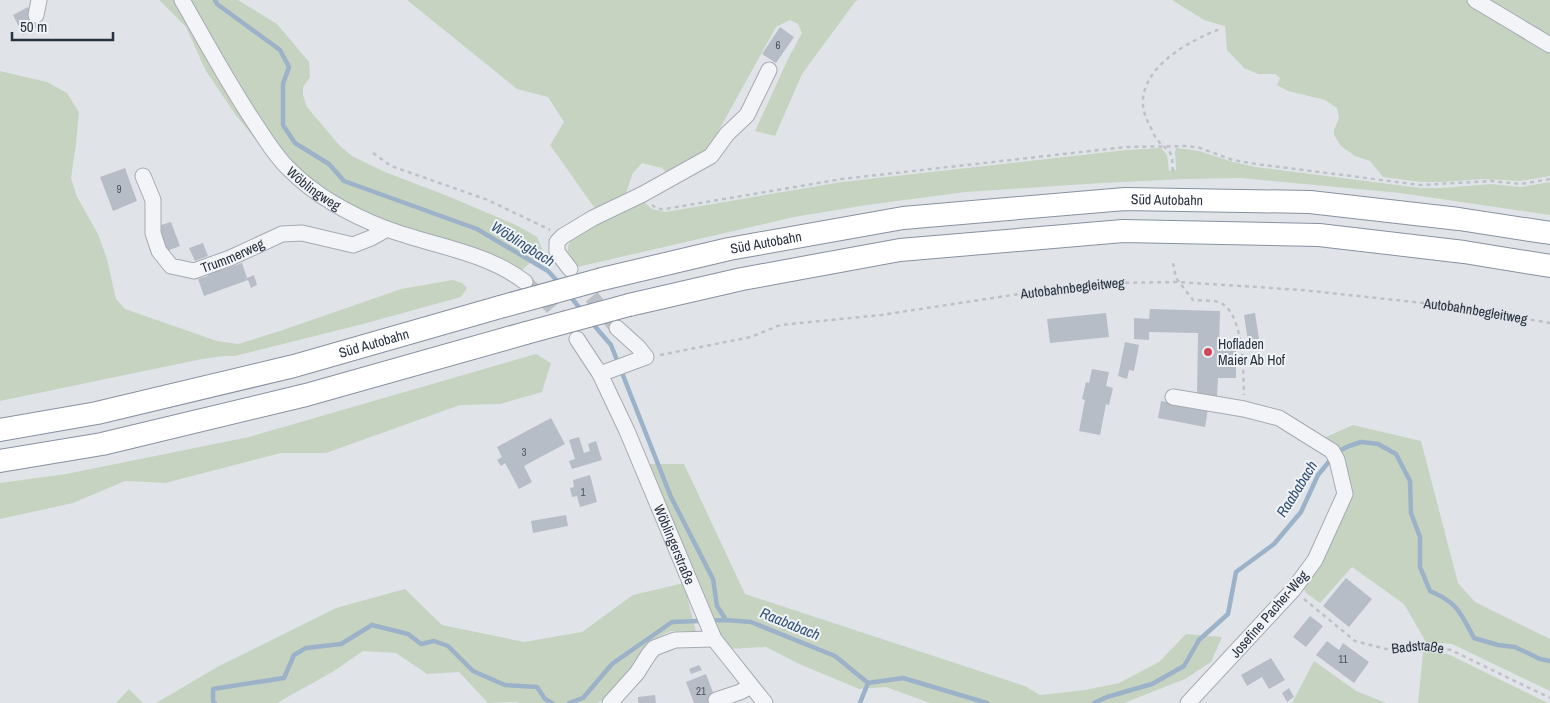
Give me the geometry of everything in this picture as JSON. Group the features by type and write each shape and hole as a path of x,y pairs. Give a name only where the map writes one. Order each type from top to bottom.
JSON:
{"highway":[{"name":"Süd Autobahn","path":"0,430 97,413 294,366 602,279 729,249 903,218 1125,199 1310,202 1459,219 1550,233"},
{"path":"0,461 102,444 306,395 629,305 742,279 900,250 1123,231 1319,235 1464,252 1550,266"}],"street":[{"path":"36,15 39,0"},
{"name":"Wöblingweg","path":"182,0 241,103 270,147 306,185 355,214 387,229 478,257 502,268 525,282"},
{"path":"1475,0 1550,45"},
{"path":"570,269 557,252 556,242 593,218 643,194 711,156 727,134 747,115 769,70"},
{"name":"Trummerweg","path":"143,176 153,200 153,233 159,251 171,266 194,271 230,258 282,234 302,233 353,245 387,229"},
{"path":"577,339 603,373 646,358 638,347 617,328"},
{"name":"Wöblingerstraße","path":"603,373 712,634 765,703"},
{"name":"Josefine Pacher-Weg","path":"1173,397 1244,409 1279,418 1334,455 1345,494 1315,560 1293,590 1188,703"},
{"path":"610,703 636,673 654,648 675,640 712,634"},
{"path":"716,700 751,686"}],"path":[{"path":"1173,171 1171,156 1167,148 1162,146 1146,119 1143,106 1145,87 1158,68 1171,56 1200,36 1220,29"},
{"path":"643,194 654,207 665,210 842,179 1126,147 1162,146 1200,148 1233,160 1256,164 1421,185 1491,181 1521,184 1550,179"},
{"path":"373,153 391,166 488,200 563,236"},
{"path":"1173,264 1174,274 1178,282 1193,300 1223,304 1230,311 1237,326 1240,343 1243,367 1244,409"},
{"name":"Autobahnbegleitweg","path":"646,358 751,337 780,325 881,315 1019,294 1110,283 1178,282 1302,290 1441,305 1550,323"},
{"name":"Badstraße","path":"1293,590 1354,640 1386,649 1423,645 1451,650 1550,698"}],"green space":[{"path":"159,0 238,0 277,24 309,62 310,77 303,87 303,95 307,107 340,146 352,156 385,172 518,226 537,237 543,251 521,271 389,224 329,193 293,165 267,132 255,139 235,114 206,71 186,27"},
{"path":"407,0 858,0 802,74 775,136 755,131 802,33 798,24 790,20 776,27 718,132 717,146 667,173 662,168 642,163 633,173 626,193 596,210 550,145 564,122 548,97 517,89"},
{"path":"1172,0 1550,0 1550,176 1521,181 1483,179 1442,182 1421,182 1383,177 1370,161 1355,156 1341,146 1334,135 1339,118 1337,108 1325,100 1288,91 1277,85 1280,78 1275,74 1258,74 1244,68 1227,50 1225,26 1204,20"},
{"path":"0,71 47,82 67,93 79,112 71,178 77,197 98,234 107,259 116,299 125,309 217,341 238,344 401,289 453,280 462,283 467,288 461,297 235,356 202,359 0,401"},
{"path":"1161,148 1167,155 1169,171 1176,170 1176,148 1199,151 1256,167 1421,188 1491,184 1521,187 1550,182 1550,215 1400,193 1241,178 1185,179 966,192 867,205 794,217 573,268 568,254 570,241 578,233 608,220 643,201 652,209 665,212 842,182 1126,150"},
{"path":"536,354 551,363 542,392 500,404 460,405 326,453 281,453 165,483 125,481 73,503 0,519 0,483 66,474 249,437"},
{"path":"1353,425 1421,441 1458,583 1475,602 1550,639 1550,691 1452,644 1426,642 1404,604 1352,567 1320,603 1305,592 1303,584 1348,479 1343,454 1324,438"},
{"path":"647,464 684,464 745,594 1025,686 1040,695 1085,690 1119,683 1159,662 1186,634 1222,637 1211,662 1185,679 1124,703 930,703 886,687 859,689 797,663 766,647 729,649 717,634"},
{"path":"684,583 696,632 671,631 650,641 635,663 605,698 597,703 488,703 459,672 427,674 396,653 363,651 334,671 277,703 156,703 219,666 336,608 405,589 442,625 524,642 582,632 633,595"},
{"path":"1423,652 1448,654 1548,703 1418,703"},
{"path":"1314,661 1356,691 1386,703 1292,703"},
{"path":"129,689 143,703 116,703"}],"building":[{"path":"28,7 38,27 23,35 13,15"},
{"path":"780,27 794,37 776,63 762,54"},
{"path":"125,168 137,201 113,211 100,177"},
{"path":"171,222 180,246 167,251 158,226"},
{"path":"203,243 208,256 195,261 189,248"},
{"path":"242,263 247,278 254,275 257,285 251,288 248,280 204,296 198,279 208,276 206,273 221,267 222,270"},
{"path":"1150,309 1220,311 1219,348 1236,348 1236,378 1218,378 1217,397 1197,397 1198,333 1149,332 1149,340 1134,339 1134,318 1149,319"},
{"path":"1106,313 1109,337 1050,343 1047,319"},
{"path":"1255,313 1259,339 1248,341 1244,315"},
{"path":"1125,342 1139,345 1134,371 1129,370 1127,379 1118,376"},
{"path":"1092,369 1109,372 1106,386 1113,388 1109,405 1106,404 1100,435 1079,431 1085,400 1082,399 1086,382 1089,383"},
{"path":"1161,401 1208,409 1205,427 1158,418"},
{"path":"551,418 565,444 524,466 532,482 519,489 505,463 501,466 497,460 502,457 497,447"},
{"path":"579,437 584,453 590,451 588,444 596,441 602,460 572,469 569,461 575,459 569,440"},
{"path":"590,475 597,502 580,507 577,496 572,497 570,488 574,487 573,480"},
{"path":"566,515 568,526 533,533 531,521"},
{"path":"1346,578 1372,599 1349,627 1323,606"},
{"path":"1310,616 1323,626 1306,647 1293,637"},
{"path":"1327,641 1339,650 1343,643 1369,662 1354,683 1316,655"},
{"path":"1271,658 1285,680 1269,689 1262,677 1247,686 1241,675"},
{"path":"699,665 702,670 691,674 689,669"},
{"path":"706,674 717,703 694,703 686,682"},
{"path":"1289,688 1294,697 1287,702 1282,693"},
{"path":"655,695 656,703 638,703 638,697"}],"waterway":[{"name":"Wöblingbach","path":"215,0 217,4 280,50 289,67 283,84 283,125 295,143 329,164 344,181 477,229 548,271 560,284"},
{"name":"Wöblingbach","path":"570,296 582,311"},
{"name":"Wöblingbach","path":"592,323 611,345 671,497 713,579 717,606 726,620"},
{"name":"Raababach","path":"1094,703 1107,697 1152,684 1184,666 1199,640 1228,614 1236,572 1274,544 1301,512 1318,475 1337,452 1361,442 1378,444 1396,454 1410,481 1411,513 1420,537 1420,567 1430,591 1453,604 1474,638 1498,645 1515,647 1540,659 1550,661"},
{"name":"Raababach","path":"569,703 583,698 612,664 672,622 726,620 751,622 835,656 868,683 903,678 987,703"},
{"name":"Raababach","path":"215,703 213,701 213,689 284,678 294,655 306,648 341,644 372,625 408,634 421,644 434,641 448,646 473,671 505,685 537,687 545,699 552,703"},
{"path":"860,703 868,683"}],"tunnel":[{"path":"577,279 617,328"},
{"path":"525,282 551,306 569,328"}],"place":[{"name":"Hofladen Maier Ab Hof","path":"1208,352"}]}
